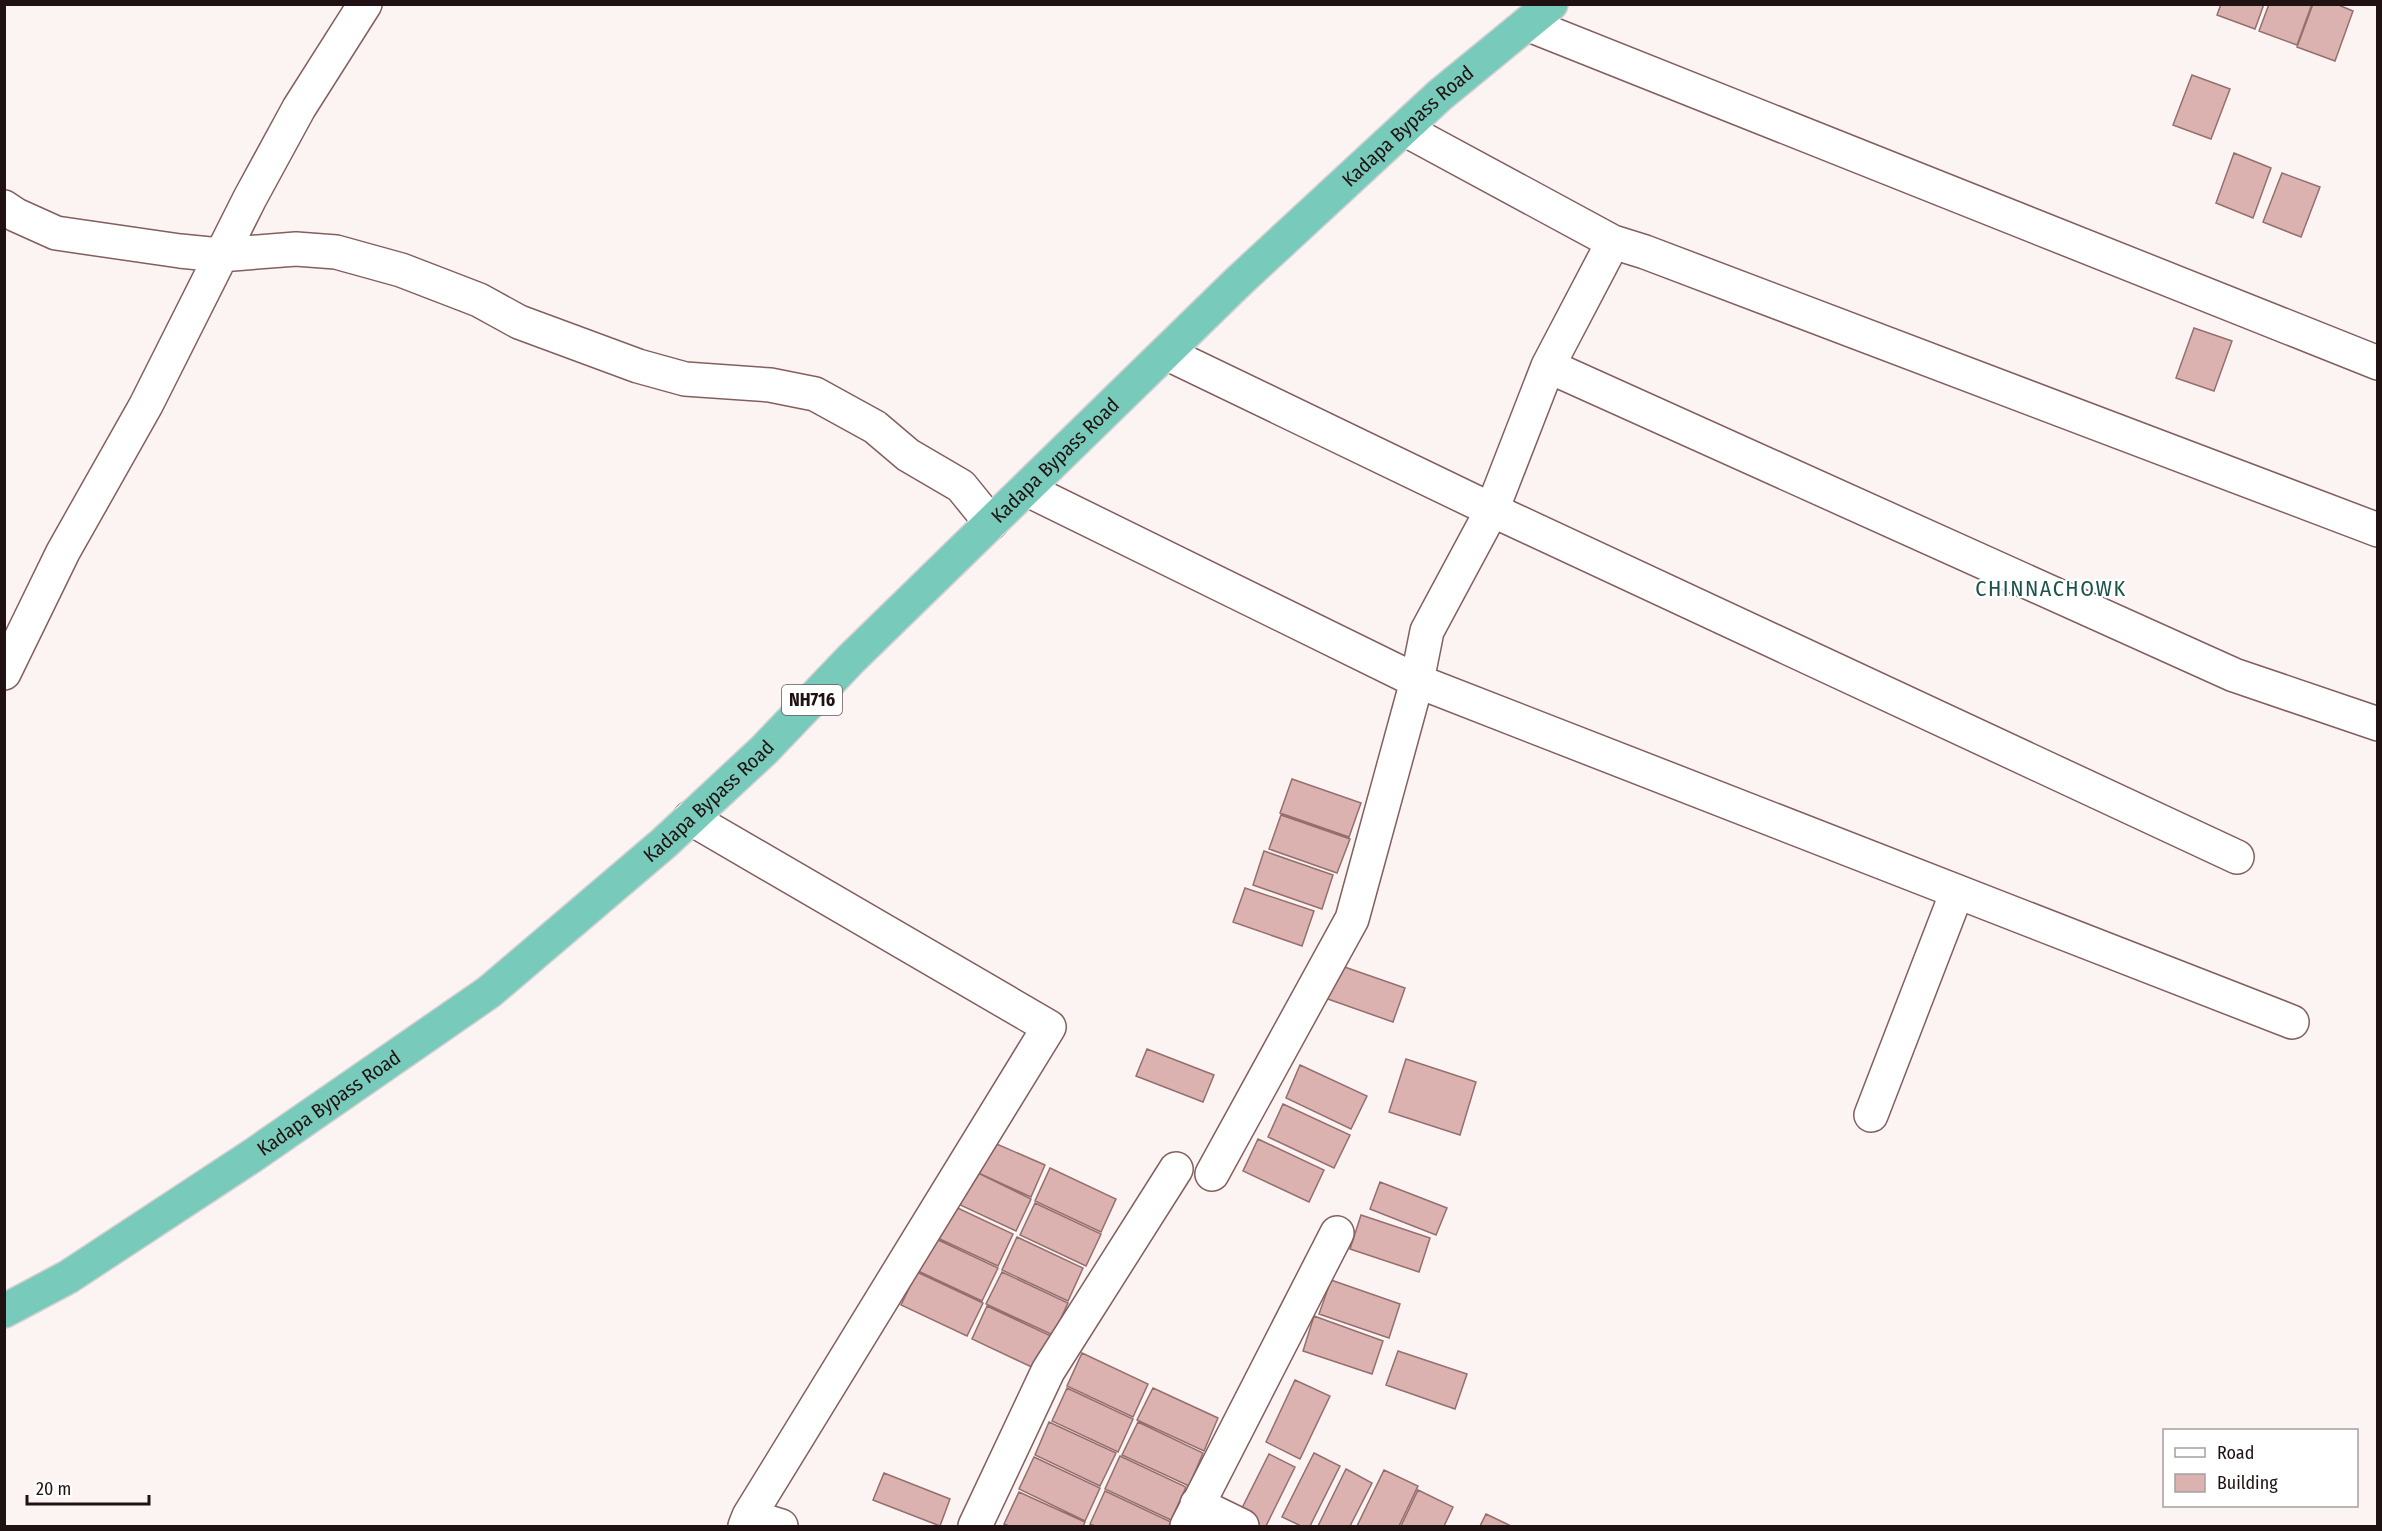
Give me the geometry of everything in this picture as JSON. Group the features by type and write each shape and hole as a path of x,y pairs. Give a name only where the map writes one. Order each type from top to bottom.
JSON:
{"highway":[{"name":"Kadapa Bypass Road","path":"4,1311 88,1264 255,1154 489,992 690,818 764,750 851,659 1239,282 1440,95 1539,14"}],"street":[{"path":"4,673 63,552 146,405 220,255 299,108 365,4"},
{"path":"1539,14 2378,363"},
{"path":"1404,129 1613,242 1645,252 2378,530"},
{"path":"4,207 56,233 220,255 296,249 336,252 401,270 479,300 519,322 638,366 685,379 770,385 815,394 875,427 908,455 961,486 991,523"},
{"path":"1212,1174 1352,919 1418,681 1427,631 1492,510 1548,366 1613,242"},
{"path":"1166,353 1492,510 2237,857"},
{"path":"1548,366 2234,675 2378,724"},
{"path":"1026,489 1418,681 2292,1022"},
{"path":"690,818 1049,1027 747,1521 781,1527"},
{"path":"1871,1115 1957,892"},
{"path":"975,1527 1048,1371 1176,1169"},
{"path":"1242,1527 1192,1515 1337,1233"}],"building":[{"path":"2221,4 2264,4 2255,29 2217,15"},
{"path":"2269,4 2312,4 2297,45 2259,31"},
{"path":"2313,4 2336,4 2353,11 2335,61 2297,47"},
{"path":"2192,75 2230,89 2211,139 2173,125"},
{"path":"2234,153 2271,168 2253,218 2216,203"},
{"path":"2282,173 2320,187 2301,237 2263,222"},
{"path":"2194,328 2232,341 2214,391 2176,378"},
{"path":"1292,779 1361,803 1349,837 1280,813"},
{"path":"1281,815 1350,839 1337,873 1269,849"},
{"path":"1264,851 1333,875 1322,909 1253,885"},
{"path":"1245,888 1314,911 1302,946 1233,922"},
{"path":"1336,964 1405,988 1393,1022 1325,998"},
{"path":"1147,1049 1214,1075 1203,1102 1136,1076"},
{"path":"1406,1059 1476,1082 1460,1135 1389,1112"},
{"path":"1300,1065 1367,1096 1351,1129 1286,1098"},
{"path":"1283,1104 1350,1135 1334,1168 1268,1137"},
{"path":"985,1139 1045,1165 1031,1197 972,1170"},
{"path":"1258,1139 1324,1170 1309,1202 1243,1171"},
{"path":"1050,1168 1116,1199 1101,1232 1035,1201"},
{"path":"972,1170 1031,1199 1016,1231 956,1203"},
{"path":"1380,1182 1447,1208 1436,1235 1370,1209"},
{"path":"947,1203 1013,1234 998,1266 931,1235"},
{"path":"1035,1203 1101,1234 1086,1266 1020,1235"},
{"path":"1361,1215 1430,1238 1419,1272 1350,1249"},
{"path":"932,1237 998,1268 982,1301 916,1270"},
{"path":"1017,1237 1083,1268 1068,1301 1002,1270"},
{"path":"917,1272 983,1303 967,1336 901,1305"},
{"path":"1002,1272 1068,1303 1053,1335 986,1304"},
{"path":"1331,1280 1400,1304 1389,1338 1319,1314"},
{"path":"987,1306 1053,1337 1038,1370 972,1339"},
{"path":"1314,1316 1383,1341 1372,1374 1303,1351"},
{"path":"1398,1351 1467,1374 1455,1409 1386,1385"},
{"path":"1082,1353 1148,1384 1133,1417 1067,1386"},
{"path":"1295,1380 1330,1396 1300,1459 1266,1442"},
{"path":"1067,1388 1133,1419 1118,1452 1052,1421"},
{"path":"1153,1388 1218,1418 1204,1451 1137,1420"},
{"path":"1049,1422 1116,1453 1100,1486 1035,1455"},
{"path":"1138,1422 1203,1453 1189,1486 1122,1455"},
{"path":"1314,1453 1340,1466 1310,1526 1301,1526 1282,1517"},
{"path":"1269,1454 1295,1467 1266,1526 1253,1526 1237,1518"},
{"path":"1120,1456 1186,1487 1171,1520 1105,1489"},
{"path":"1034,1457 1100,1488 1085,1521 1019,1489"},
{"path":"1346,1469 1372,1483 1350,1526 1318,1526"},
{"path":"1384,1470 1418,1486 1399,1526 1357,1526"},
{"path":"884,1473 950,1499 940,1526 873,1500"},
{"path":"1418,1490 1453,1507 1444,1526 1401,1526"},
{"path":"1105,1491 1171,1522 1169,1526 1095,1526 1090,1524"},
{"path":"1019,1492 1085,1522 1083,1526 1009,1526 1004,1524"},
{"path":"1486,1514 1511,1526 1480,1526"}],"district":[{"name":"CHINNACHOWK","path":"2051,588"}]}
